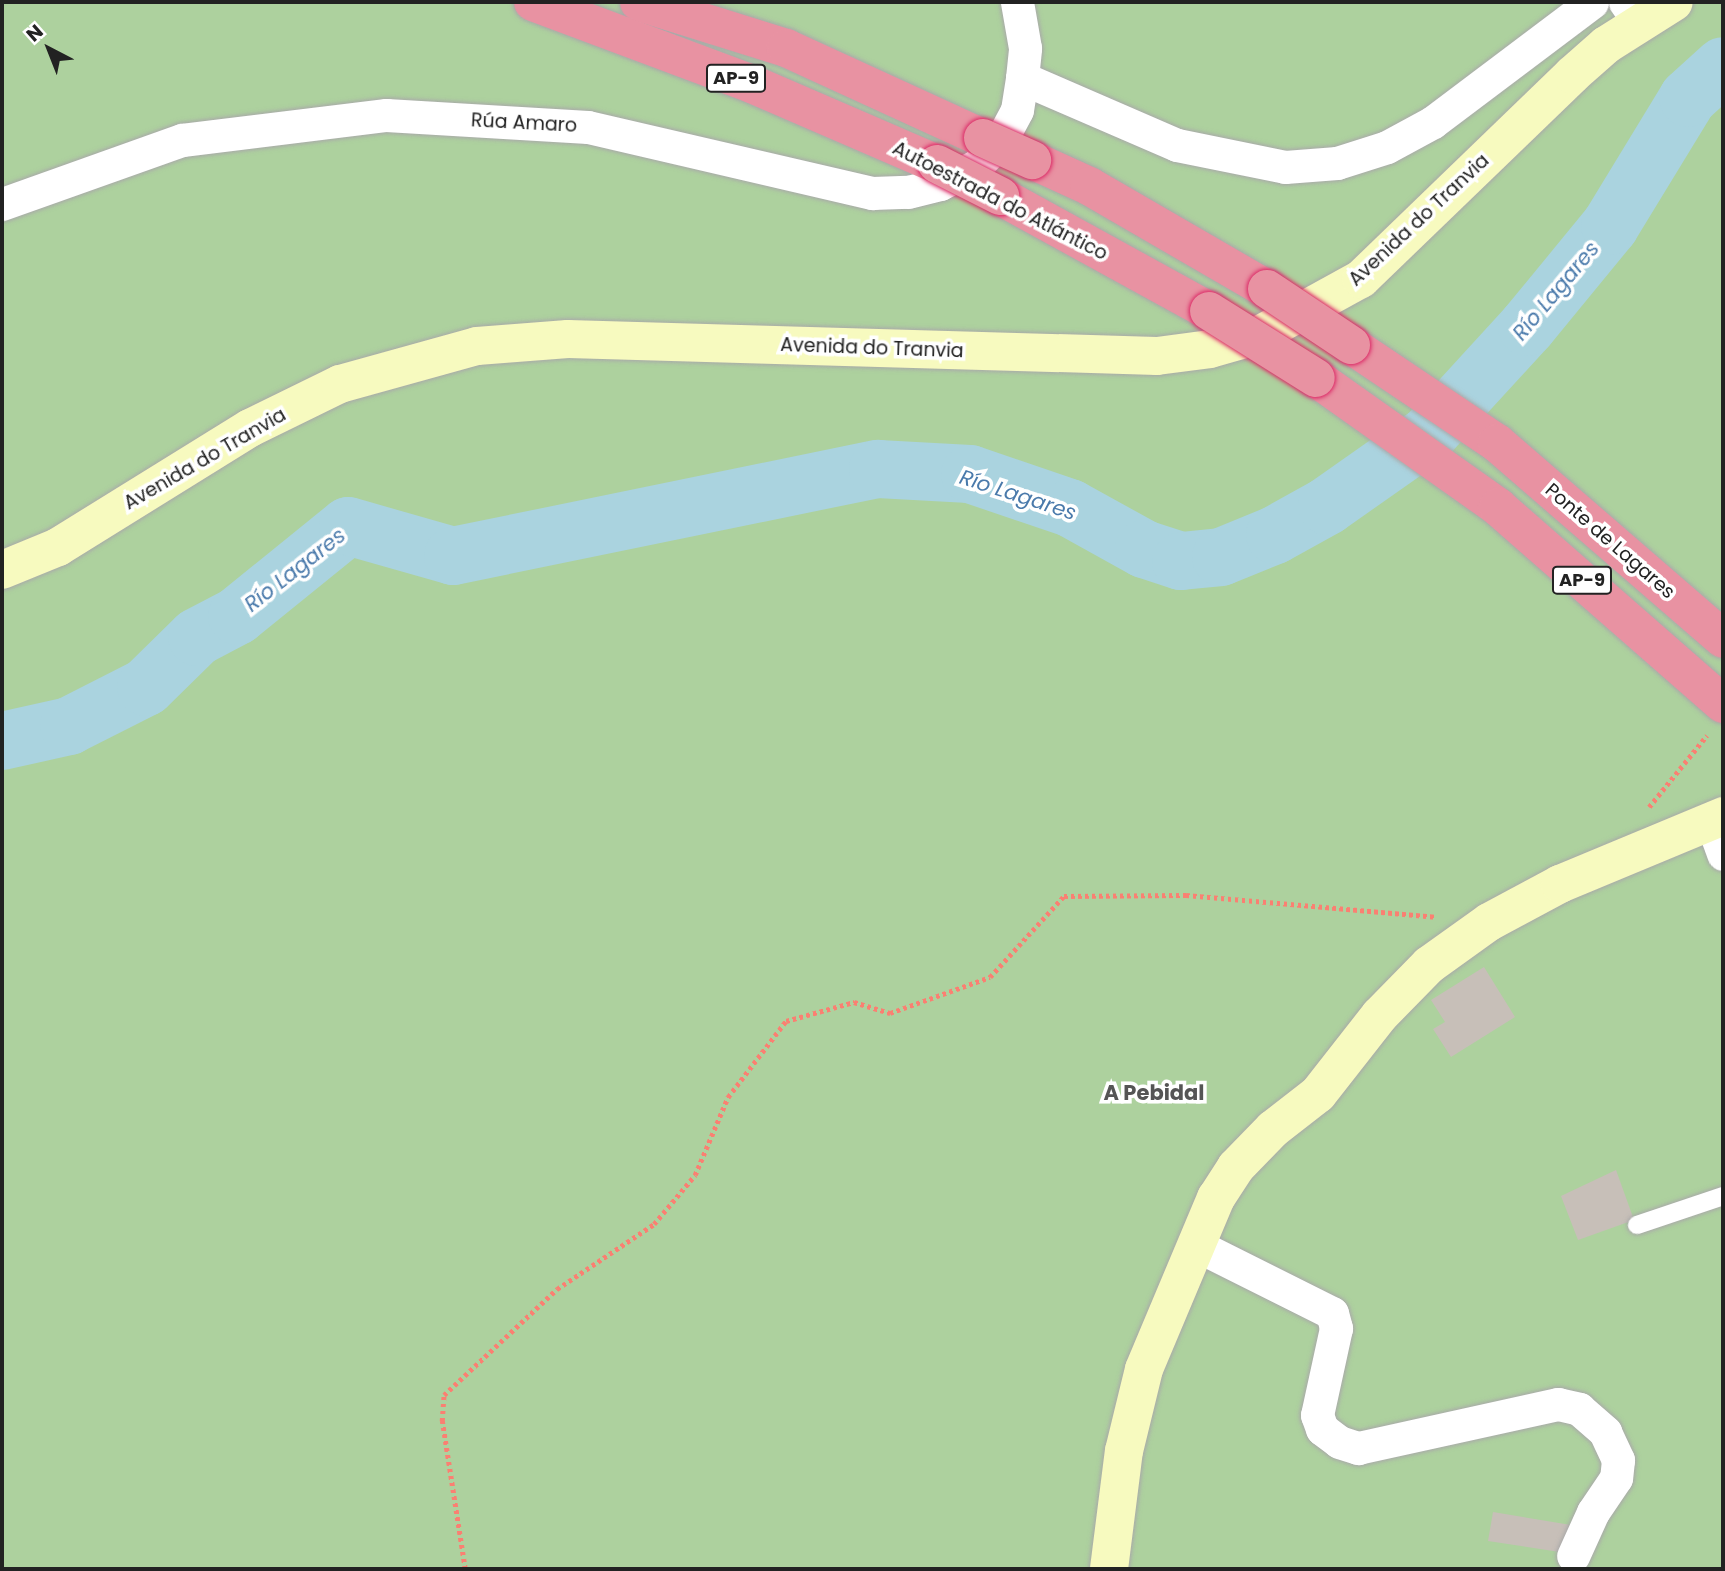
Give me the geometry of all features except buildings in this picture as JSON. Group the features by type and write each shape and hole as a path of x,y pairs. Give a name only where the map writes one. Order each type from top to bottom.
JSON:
{"highway":[{"name":"Autoestrada do Atlántico","path":"533,2 752,85 937,164 1209,311 1437,460 1498,507 1719,714"},
{"name":"Ponte de Lagares","path":"639,2 786,48 1089,186 1268,289 1497,443 1723,639"}],"main road":[{"name":"Avenida do Tranvia","path":"2,570 58,547 250,428 340,384 477,346 568,339 1157,356 1210,349 1259,335 1361,279 1572,75 1632,12 1674,2"},
{"path":"1109,1569 1124,1451 1144,1369 1216,1198 1236,1167 1273,1129 1318,1094 1380,1015 1429,965 1489,922 1560,884 1719,831"}],"street":[{"path":"1017,2 1025,48 1020,94 1177,145 1286,167 1337,163 1387,147 1433,122 1592,2"},
{"name":"Rúa Amaro","path":"2,204 182,140 386,115 588,127 872,192 908,192 940,184 976,166 1000,142 1020,94"},
{"path":"1196,1245 1332,1313 1336,1328 1317,1415 1322,1429 1339,1443 1358,1448 1558,1404 1579,1409 1605,1432 1618,1460 1616,1478 1593,1512 1573,1556"}],"lane":[{"path":"1637,1225 1723,1196"}],"path":[{"path":"1646,813 1674,770 1719,714"},
{"path":"466,1569 442,1421 444,1395 557,1289 654,1224 695,1175 728,1097 786,1021 853,1002 890,1013 990,977 1065,896 1186,895 1489,922"}],"green space":[{"path":"2,2 1723,2 1723,1569 2,1569"}],"waterway":[{"name":"Río Lagares","path":"2,741 69,726 146,687 197,637 237,616 348,526 453,556 878,469 970,474 1070,508 1144,549 1181,561 1221,557 1275,535 1327,506 1428,435 1527,327 1610,226 1688,98 1723,66"}],"district":[{"name":"A Pebidal","path":"1154,1093"}]}
